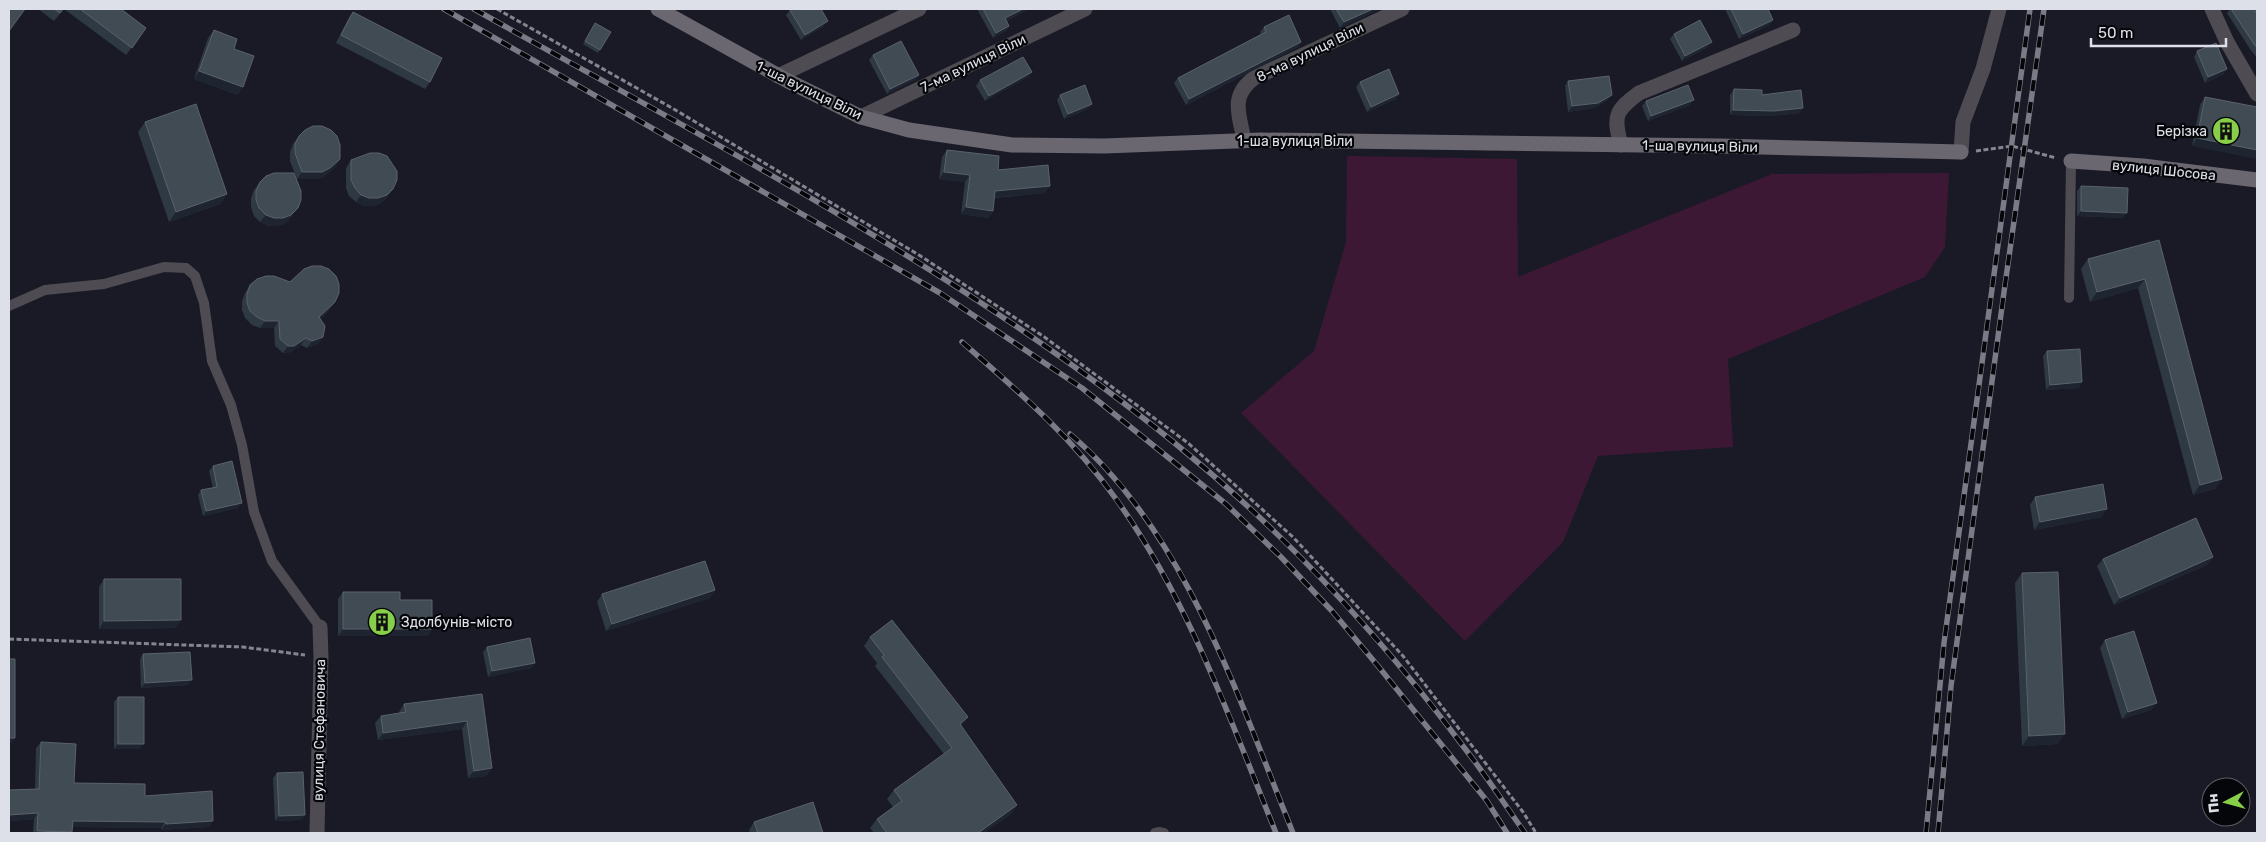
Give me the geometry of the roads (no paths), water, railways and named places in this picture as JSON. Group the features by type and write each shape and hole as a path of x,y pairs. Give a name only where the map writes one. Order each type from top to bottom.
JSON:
{"main road":[{"name":"1-ша вулиця Віли","path":"662,9 778,76 860,117 909,130 1012,145 1104,146 1244,140 1621,144 1961,152"},
{"name":"вулиця Шосова","path":"2071,161 2143,166 2257,180"}],"street":[{"path":"778,76 919,9"},
{"name":"7-ма вулиця Віли","path":"860,117 1085,9"},
{"name":"8-ма вулиця Віли","path":"1244,140 1237,104 1240,92 1246,84 1254,78 1402,9"},
{"path":"1961,152 1963,122 1983,68 1999,9"},
{"path":"2212,9 2226,42 2257,94"},
{"path":"1621,144 1615,125 1619,113 1626,102 1639,93 1793,30"},
{"name":"вулиця Стефановича","path":"317,833 320,627"}],"lane":[{"path":"2069,298 2071,161"},
{"path":"9,306 45,290 104,284 164,267 186,268 196,276 204,303 212,361 231,405 242,446 254,512 272,561 320,627"},
{"path":"1155,833 1164,833"}],"railway":[{"path":"444,9 940,293 1082,388 1226,504 1281,557 1332,611 1378,666 1487,801 1507,833"},
{"path":"474,9 745,160 924,266 1011,322 1095,382 1177,445 1256,514 1367,628 1434,709 1481,770 1525,833"},
{"path":"1926,833 1944,643 2030,9"},
{"path":"1938,833 1951,686 2044,9"},
{"path":"962,342 1024,397 1063,435 1099,476 1142,537 1165,577 1206,661 1276,833"},
{"path":"1070,434 1110,473 1146,518 1177,567 1229,673 1293,833"}],"place":[{"name":"Берізка","path":"2226,131"},
{"name":"Здолбунів-місто","path":"382,622"}]}
